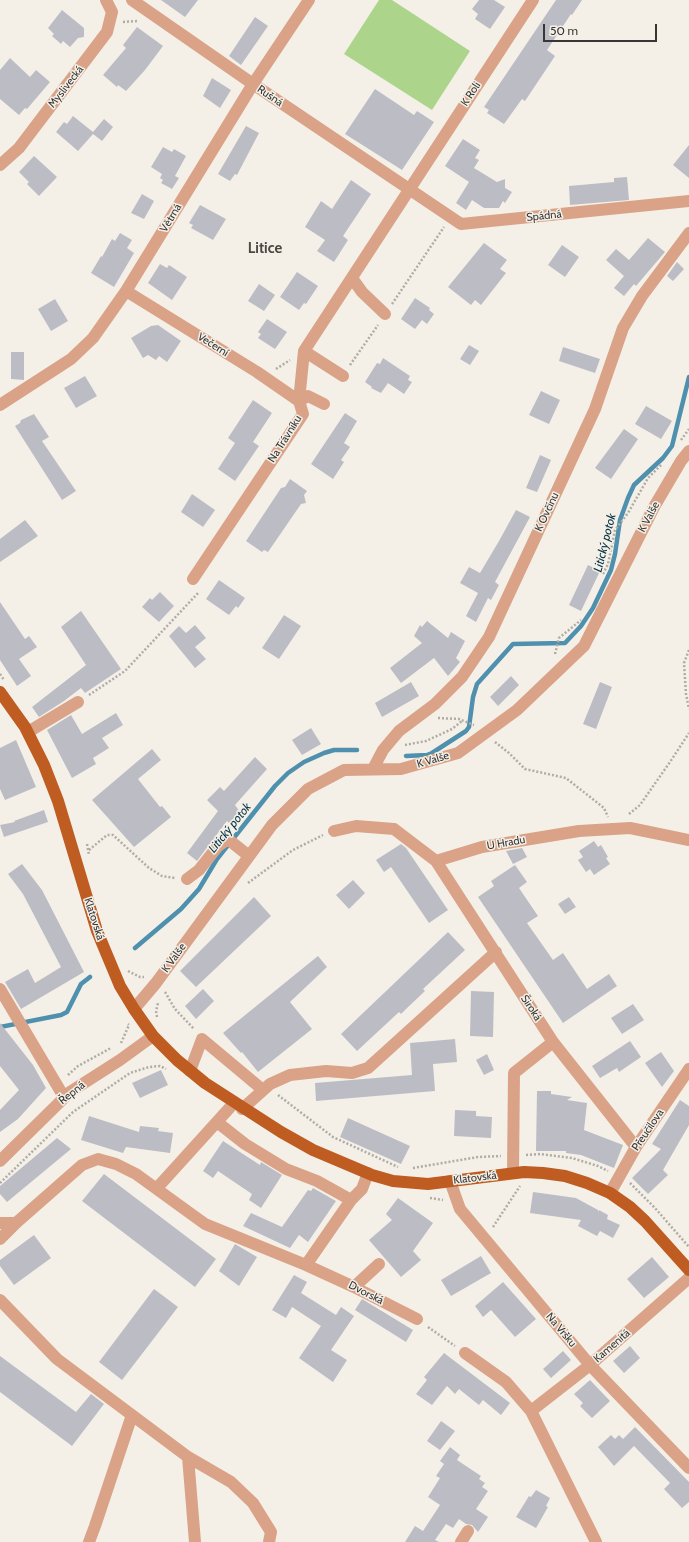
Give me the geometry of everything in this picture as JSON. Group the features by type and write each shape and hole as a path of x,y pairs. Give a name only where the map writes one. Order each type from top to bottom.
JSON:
{"main road":[{"name":"Klatovská","path":"2,686 28,732 44,765 58,801 98,931 107,957 120,986 134,1009 163,1047 190,1071 238,1106 313,1150 368,1173 393,1181 428,1184 513,1173 543,1173 565,1176 587,1183 610,1193 630,1207 645,1221 689,1270"}],"street":[{"path":"106,0 112,12 111,23"},
{"name":"Rušná","path":"132,0 253,84 410,189"},
{"name":"Větrná","path":"0,405 61,367 81,352 93,338 126,291 253,84 309,0"},
{"name":"K Roli","path":"410,189 533,0"},
{"name":"Myslivecká","path":"0,165 19,148 100,43 111,23"},
{"name":"Spádná","path":"410,189 461,224 689,201"},
{"name":"Na Trávníku","path":"193,579 223,543 286,451 303,414 299,401 304,351 410,189"},
{"name":"K Ovčínu","path":"373,770 383,750 399,731 435,704 462,677 489,637 595,409 623,328 642,296 689,233"},
{"path":"352,278 362,292 385,314"},
{"name":"Večerní","path":"126,291 264,376 299,401"},
{"path":"304,351 343,376"},
{"path":"299,401 308,396 324,404"},
{"name":"K Valše","path":"134,1009 156,983 272,824 308,789 344,770 401,769 458,753 517,710 584,646 654,507 681,461 689,451"},
{"path":"28,732 78,702"},
{"path":"334,831 356,826 394,828 436,861"},
{"name":"U Hradu","path":"436,861 482,847 579,831 630,828 689,840"},
{"path":"187,879 199,870 218,846 225,841 229,840 249,856"},
{"name":"Široká","path":"436,861 553,1042 636,1147"},
{"path":"157,1188 217,1122 238,1106 290,1074 326,1071 352,1073 368,1068 496,952"},
{"path":"0,989 64,1097"},
{"name":"Řepná","path":"0,1161 70,1092 154,1036"},
{"path":"190,1071 202,1039 265,1089"},
{"path":"513,1173 514,1073 553,1042"},
{"name":"Přeučilova","path":"610,1193 636,1147 689,1069"},
{"path":"217,1122 245,1144 286,1169 317,1181 351,1200"},
{"name":"Dvorská","path":"0,1239 82,1165 98,1159 116,1164 136,1174 205,1224 306,1264 417,1319"},
{"path":"306,1264 351,1200 362,1189 368,1173"},
{"name":"Na Vršku","path":"450,1181 460,1209 590,1365 689,1468"},
{"path":"0,1223 16,1223"},
{"path":"354,1287 379,1264"},
{"name":"Kamenitá","path":"531,1411 590,1365 689,1278"},
{"path":"0,1300 57,1359 188,1457 231,1482 253,1503 271,1532 269,1542"},
{"path":"465,1353 506,1382 531,1411 596,1542"},
{"path":"89,1542 96,1526 132,1416"},
{"path":"188,1457 195,1542"},
{"path":"461,1542 468,1531"}],"path":[{"path":"111,23 160,20"},
{"path":"264,376 304,351"},
{"path":"679,442 689,429"},
{"path":"602,578 608,564 615,530 628,513 648,478 663,463"},
{"path":"556,652 559,638 581,620 584,615"},
{"path":"689,650 684,664 686,694 689,709"},
{"path":"0,674 2,686"},
{"path":"444,718 463,721 475,726"},
{"path":"383,750 397,750 406,745 426,741 452,729 463,721"},
{"path":"493,741 509,753 525,769 566,778 573,783 581,791 604,808 614,829 640,805 689,732"},
{"path":"232,879 243,886 293,850 318,837 334,831"},
{"path":"89,850 107,835 114,836 149,868 162,876 187,879"},
{"path":"86,842 90,856"},
{"path":"125,965 128,972 140,977 148,978 164,990 175,1009 202,1039"},
{"path":"58,1086 78,1066 121,1043 129,1025 126,1020"},
{"path":"0,1183 73,1112 130,1073 149,1067 160,1066 168,1071"},
{"path":"265,1089 333,1137 403,1169"},
{"path":"411,1168 478,1157 540,1154 572,1158 598,1166 619,1176 635,1187 689,1247"},
{"path":"485,1239 521,1185"},
{"path":"417,1319 465,1353"}],"green space":[{"path":"379,0 392,0 470,51 432,110 344,54"}],"building":[{"path":"161,0 198,0 185,17"},
{"path":"479,0 494,0 505,7 490,29 475,19 478,14 472,9"},
{"path":"556,0 582,0 547,50 555,56 525,101 522,99 504,124 487,113 489,110 484,107"},
{"path":"62,10 84,28 84,37 78,38 70,47 63,41 61,44 52,36 54,34 48,28"},
{"path":"255,17 268,26 241,65 229,56"},
{"path":"137,27 163,46 145,70 126,91 118,85 117,87 103,75 126,48 123,45"},
{"path":"10,58 30,77 36,70 50,82 27,109 25,108 19,115 0,99 0,70"},
{"path":"212,78 231,90 220,108 203,96"},
{"path":"375,89 414,115 417,111 434,122 402,170 345,134"},
{"path":"73,116 93,132 104,119 113,127 102,141 93,134 78,151 56,132 64,122 67,124"},
{"path":"246,126 259,133 237,175 235,174 230,181 218,174"},
{"path":"463,139 480,150 475,158 479,160 474,168 497,182 505,179 505,188 512,192 505,203 503,201 499,208 484,208 472,200 466,210 456,203 469,182 445,166"},
{"path":"689,145 689,178 673,165"},
{"path":"163,147 172,152 174,149 186,156 175,176 179,178 172,189 161,183 163,180 160,178 162,174 151,167"},
{"path":"34,156 57,177 39,196 27,184 29,182 19,172"},
{"path":"627,177 629,200 570,205 569,186 614,182 614,178"},
{"path":"351,180 371,194 343,236 348,240 334,262 317,251 325,240 305,227 321,201 332,209"},
{"path":"142,194 154,201 144,219 131,213"},
{"path":"200,205 226,219 213,240 191,228 193,225 189,223"},
{"path":"120,233 132,240 127,248 134,253 114,287 91,273 112,239 115,241"},
{"path":"648,238 665,252 636,286 634,284 624,296 614,288 624,276 606,260 616,249 629,260"},
{"path":"484,243 507,260 500,269 506,273 481,305 475,300 471,305 448,287"},
{"path":"562,245 579,257 565,277 548,265"},
{"path":"677,262 684,269 673,281 667,276"},
{"path":"160,264 167,268 169,265 187,277 172,300 148,283"},
{"path":"297,272 318,286 306,304 304,303 299,310 280,297"},
{"path":"259,284 275,295 264,311 248,301"},
{"path":"415,298 430,308 429,310 434,314 427,324 422,320 415,329 401,319"},
{"path":"55,299 68,321 51,331 38,309"},
{"path":"267,319 287,332 275,349 258,338 261,334 258,332"},
{"path":"158,325 181,341 167,362 159,356 156,360 148,355 143,358 131,338 151,326"},
{"path":"469,345 479,351 470,365 460,359"},
{"path":"563,347 600,359 595,373 559,361"},
{"path":"11,352 24,352 24,380 11,379"},
{"path":"383,358 410,376 408,380 412,382 404,394 388,383 381,393 371,388 372,387 365,382 377,363 380,364"},
{"path":"85,376 97,396 76,408 64,388"},
{"path":"541,391 560,400 549,424 529,415"},
{"path":"253,400 272,413 253,442 259,446 235,481 218,469 235,443 228,438"},
{"path":"646,406 672,421 661,439 635,424"},
{"path":"345,413 357,421 344,443 350,447 341,460 344,462 333,479 311,464"},
{"path":"34,414 49,437 42,441 76,491 62,500 15,426 20,423 21,420"},
{"path":"624,429 638,439 611,479 595,468"},
{"path":"540,455 551,460 537,492 526,488"},
{"path":"290,479 307,491 304,495 306,503 301,504 268,552 264,550 262,552 246,541 281,488 285,487"},
{"path":"192,494 215,510 203,527 181,512"},
{"path":"516,510 530,517 495,582 499,585 491,600 488,598 476,622 466,616 478,593 460,583 469,567 480,573"},
{"path":"25,520 38,536 0,562 0,539"},
{"path":"588,565 600,571 581,611 569,605"},
{"path":"219,580 245,598 238,608 236,606 229,615 206,599"},
{"path":"160,592 174,606 159,622 142,607 150,598 152,600"},
{"path":"0,602 25,639 29,636 37,647 19,659 31,676 17,686 0,660"},
{"path":"81,611 121,669 85,693 81,688 39,717 32,707 86,665 61,627"},
{"path":"284,615 301,626 279,659 262,648"},
{"path":"427,621 448,638 451,632 465,641 456,658 460,662 448,676 434,658 401,683 390,668 422,643 414,636 420,625 422,627"},
{"path":"195,625 206,638 195,647 206,659 195,668 169,636 179,626 186,633"},
{"path":"511,676 519,685 498,706 490,697"},
{"path":"411,682 419,696 382,717 375,703"},
{"path":"600,682 612,687 596,729 583,724"},
{"path":"116,713 123,725 102,738 109,748 93,758 96,764 72,778 47,730 71,715 82,734"},
{"path":"311,728 321,744 302,755 292,740"},
{"path":"16,740 36,787 5,800 0,789 0,748"},
{"path":"152,749 161,760 138,779 160,807 162,806 171,817 134,847 92,800"},
{"path":"255,757 267,769 235,805 240,812 229,823 227,821 197,861 187,853 218,811 207,800 220,787 224,791"},
{"path":"44,810 48,822 4,837 0,825 15,822 14,821"},
{"path":"594,841 598,847 601,845 610,864 594,875 590,869 586,872 578,860 583,857 579,851"},
{"path":"401,844 406,848 448,910 429,923 391,867 384,872 376,860"},
{"path":"522,848 527,857 513,864 506,851"},
{"path":"22,864 42,890 84,972 21,1009 5,982 28,969 35,983 61,967 23,894 8,874"},
{"path":"515,865 527,882 519,888 538,916 527,923 553,960 563,953 587,989 609,974 617,986 563,1023 478,897 494,886 491,881"},
{"path":"353,880 365,893 349,909 336,895"},
{"path":"254,897 271,916 196,987 180,971"},
{"path":"569,897 576,907 565,914 558,904"},
{"path":"448,932 465,950 423,989 425,991 401,1014 399,1012 357,1051 341,1034"},
{"path":"318,956 327,967 290,1002 312,1029 258,1072 242,1052 241,1053 223,1033"},
{"path":"203,989 214,1001 196,1019 185,1006"},
{"path":"471,991 494,992 493,1037 470,1036"},
{"path":"633,1004 644,1020 622,1034 611,1018"},
{"path":"0,1023 33,1065 46,1088 18,1119 0,1132 0,1110 19,1090 0,1066"},
{"path":"455,1039 457,1062 433,1064 435,1091 316,1101 315,1083 412,1075 410,1043"},
{"path":"630,1041 641,1057 619,1072 617,1068 600,1078 592,1066"},
{"path":"661,1052 674,1071 662,1087 645,1063"},
{"path":"487,1054 494,1070 484,1075 476,1060"},
{"path":"161,1070 168,1085 140,1098 132,1083"},
{"path":"537,1091 551,1091 551,1094 572,1097 567,1100 587,1103 584,1130 623,1145 614,1168 581,1155 566,1153 566,1151 536,1151"},
{"path":"680,1100 689,1106 689,1125 663,1170 668,1175 648,1194 632,1178 661,1149 652,1144"},
{"path":"455,1110 476,1111 476,1116 492,1117 491,1138 454,1136"},
{"path":"89,1116 139,1132 140,1126 159,1128 158,1131 173,1133 170,1153 126,1147 123,1153 81,1140"},
{"path":"348,1118 410,1146 401,1164 340,1137"},
{"path":"57,1138 71,1149 7,1202 0,1194 0,1186"},
{"path":"223,1141 260,1165 261,1162 282,1175 261,1208 249,1200 252,1194 218,1171 213,1178 203,1171"},
{"path":"104,1174 216,1259 195,1287 82,1201"},
{"path":"313,1188 336,1201 308,1242 299,1235 290,1248 243,1226 251,1213 282,1227 308,1190 311,1191"},
{"path":"533,1192 576,1198 598,1210 598,1212 599,1210 608,1215 607,1219 620,1225 613,1238 600,1231 597,1236 578,1226 581,1220 530,1213"},
{"path":"398,1198 433,1223 413,1251 421,1260 401,1277 369,1240 392,1220 386,1214"},
{"path":"34,1235 51,1258 14,1285 0,1266 0,1260"},
{"path":"235,1244 257,1257 239,1286 219,1271"},
{"path":"481,1256 491,1273 451,1296 441,1280"},
{"path":"652,1257 669,1277 644,1298 627,1279"},
{"path":"294,1275 307,1282 301,1293 336,1315 341,1307 354,1316 331,1350 347,1360 333,1382 299,1358 321,1326 292,1307 286,1318 272,1310"},
{"path":"503,1282 536,1319 515,1337 491,1310 483,1317 475,1306"},
{"path":"154,1289 178,1307 122,1380 99,1362"},
{"path":"362,1299 413,1330 406,1342 355,1310"},
{"path":"630,1346 640,1358 624,1373 613,1361"},
{"path":"563,1351 571,1360 551,1378 543,1369"},
{"path":"444,1353 510,1403 501,1415 483,1400 479,1405 459,1389 455,1394 447,1386 432,1405 416,1394 427,1380 424,1377"},
{"path":"0,1356 76,1412 91,1394 104,1404 72,1446 0,1392"},
{"path":"590,1380 610,1401 592,1418 580,1406 583,1403 574,1394"},
{"path":"441,1421 455,1431 440,1450 427,1441"},
{"path":"635,1427 689,1482 689,1502 682,1508 664,1489 670,1483 634,1446 614,1466 598,1447 611,1435 615,1439 619,1435 623,1439"},
{"path":"450,1447 460,1455 457,1460 481,1476 479,1479 485,1483 482,1487 488,1491 476,1509 488,1517 478,1532 472,1525 466,1524 459,1519 453,1528 446,1524 435,1540 439,1542 405,1542 415,1526 423,1531 440,1505 428,1497 440,1478 436,1476 444,1464 440,1461"},
{"path":"536,1490 550,1498 546,1506 548,1507 536,1528 516,1517 529,1496 531,1497"}],"waterway":[{"name":"Litický potok","path":"406,756 427,755 432,753 466,731 469,727 473,697 477,684 513,644 565,643 581,626 593,608 611,570 620,520 634,485 663,458 672,446 689,377"},
{"name":"Litický potok","path":"135,948 181,909 199,889 217,859 275,786 288,773 304,762 324,753 334,750 357,750"},
{"name":"Litický potok","path":"0,1027 61,1015 67,1012 81,984 90,977"}],"district":[{"name":"Litice","path":"265,249"}]}
